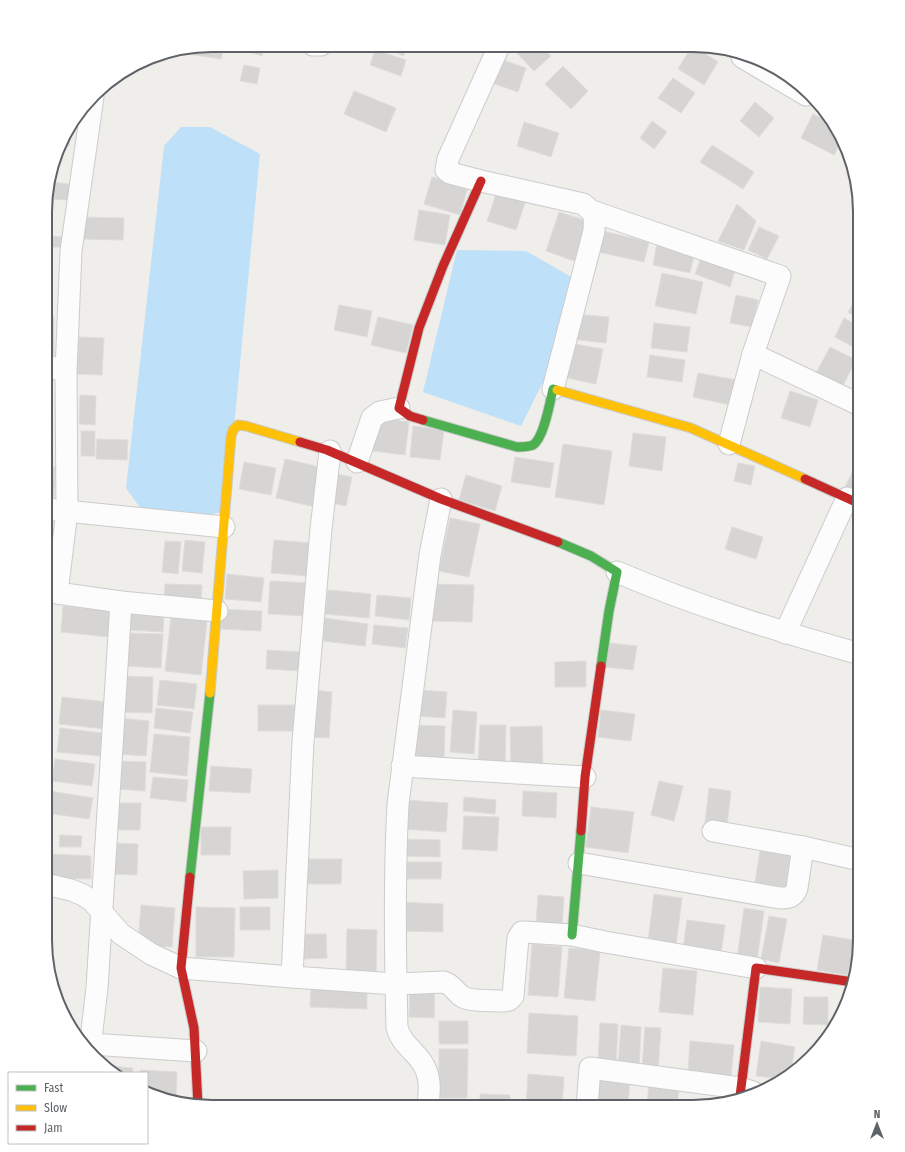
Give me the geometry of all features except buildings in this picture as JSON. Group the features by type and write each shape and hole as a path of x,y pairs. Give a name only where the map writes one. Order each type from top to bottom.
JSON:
{"street":[{"path":"496,52 446,166 446,170 450,174 583,204 592,211 780,276 754,354 729,444"},
{"path":"760,67 791,86"},
{"path":"91,108 71,251 66,372 67,511 52,596 217,611"},
{"path":"400,408 419,328 443,266 481,181"},
{"path":"400,408 403,412 410,416 517,447 535,443 540,435 553,389 594,231 595,221 592,211"},
{"path":"754,354 853,402"},
{"path":"52,367 66,372"},
{"path":"553,389 691,428 853,501"},
{"path":"357,462 372,418 380,412 400,408"},
{"path":"198,1100 194,1028 182,968 217,611 231,437 233,430 238,425 246,426 330,451 441,499 547,537 591,556 617,572 649,586 785,633 853,652"},
{"path":"292,977 302,742 321,529 330,451"},
{"path":"429,1100 430,1082 426,1069 420,1059 402,1041 398,1034 396,984 396,837 402,766 430,554 441,499"},
{"path":"785,633 853,503"},
{"path":"52,510 224,528"},
{"path":"572,935 585,777 609,611 617,572"},
{"path":"90,1043 97,988 121,602"},
{"path":"402,766 585,777"},
{"path":"713,831 803,847 853,858"},
{"path":"579,863 780,898 789,898 795,894 797,888 803,847"},
{"path":"52,886 71,890 83,895 92,901 121,934 151,954 182,968 396,984 444,982 450,984 458,995 464,998 504,1001 509,1000 513,996 518,938 522,932 572,935 756,968 848,981"},
{"path":"744,1091 756,968"},
{"path":"92,1045 196,1051"},
{"path":"588,1100 590,1068 742,1092"}],"water":[{"path":"181,127 210,127 260,154 226,511 200,517 141,509 126,488 164,146"},
{"path":"457,250 526,251 580,282 578,312 521,426 423,392"}],"traffic: fast":[{"path":"423,420 517,447 529,446 533,445 537,441 546,419 553,389 557,390"},
{"path":"558,542 591,556 617,572 609,611 601,666"},
{"path":"190,877 210,693"},
{"path":"572,935 581,831"}],"traffic: slow":[{"path":"557,390 691,428 805,479"},
{"path":"210,693 231,437 233,430 238,425 246,426 300,442"}],"traffic: jam":[{"path":"423,420 410,416 399,408 419,328 443,266 481,181"},
{"path":"300,442 327,450 441,499 558,542"},
{"path":"805,479 853,501"},
{"path":"581,831 585,777 601,666"},
{"path":"190,877 181,968 194,1028 198,1100"},
{"path":"740,1092 756,968 848,981"}]}
